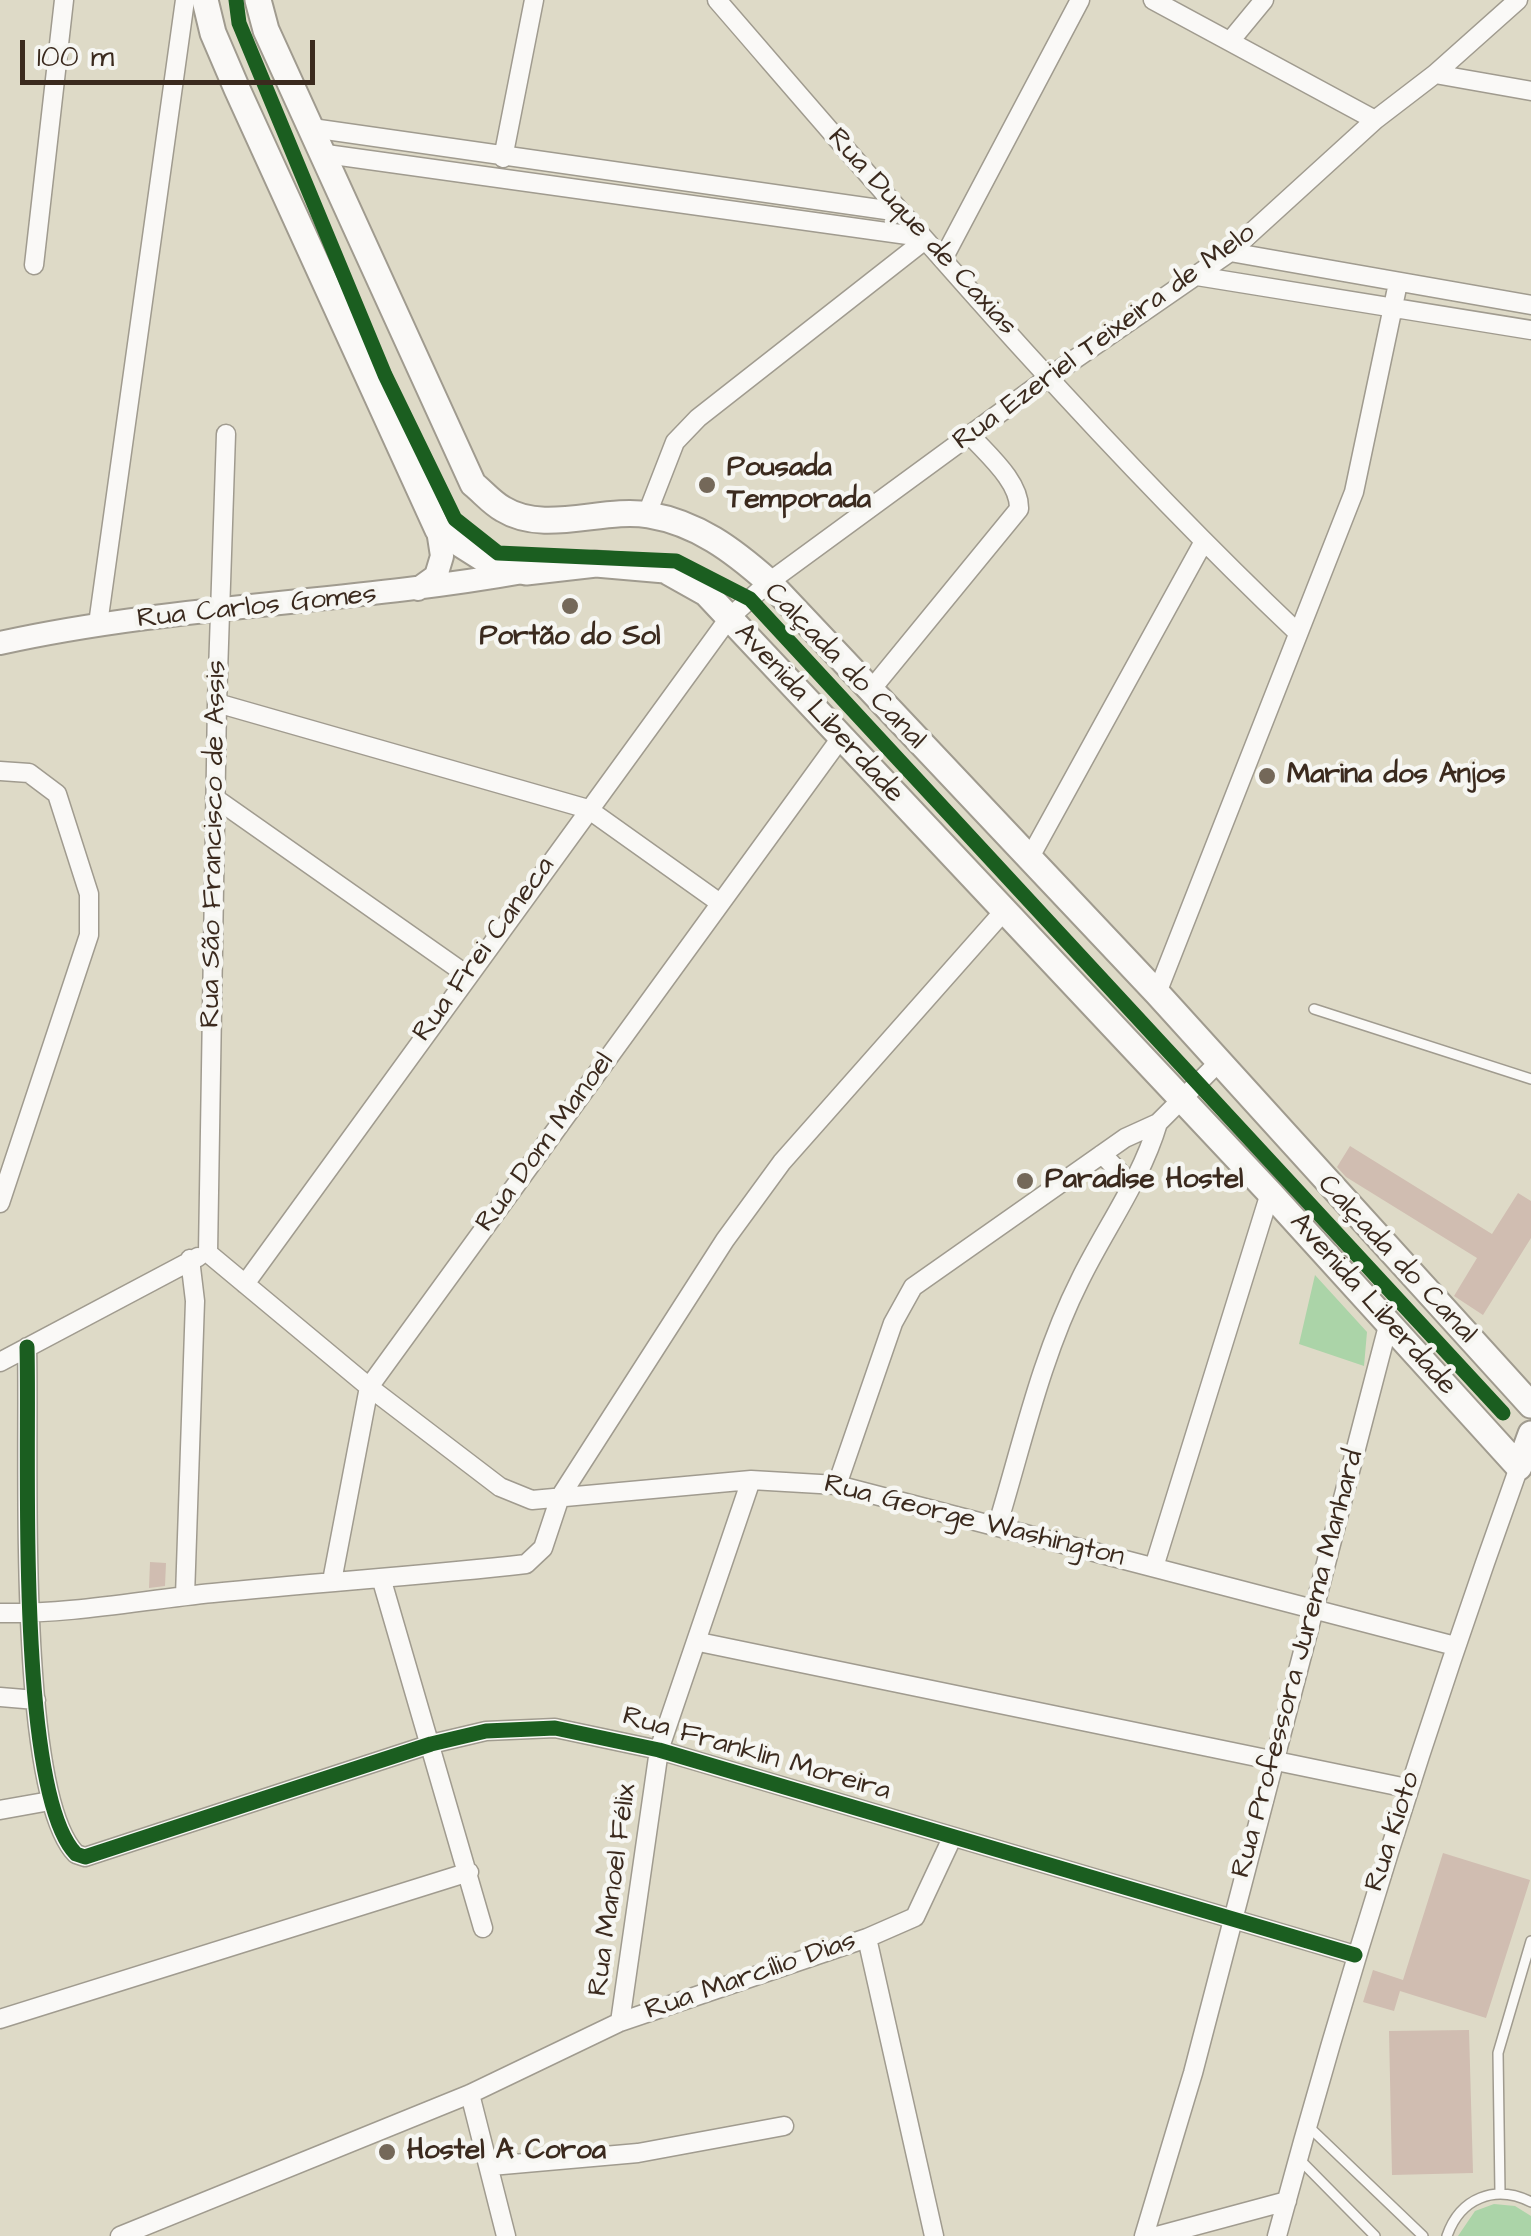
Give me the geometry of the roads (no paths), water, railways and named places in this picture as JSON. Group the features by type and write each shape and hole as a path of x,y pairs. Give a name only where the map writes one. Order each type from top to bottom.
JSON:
{"main road":[{"path":"206,0 213,33 260,143 438,530"},
{"name":"Avenida Liberdade","path":"258,0 266,30 326,154 473,484 505,511 542,520 647,514 696,528 736,552 769,582 1157,993 1531,1405"},
{"name":"Avenida Liberdade","path":"438,530 487,561 526,572 596,564 664,570 706,592 1270,1193 1519,1467"},
{"name":"Rua Kioto","path":"1519,1467 1531,1434"}],"street":[{"path":"34,265 64,0"},
{"path":"98,624 185,0"},
{"path":"504,158 534,0"},
{"name":"Rua Duque de Caxias","path":"718,0 900,212 1050,377 1203,543 1297,632"},
{"path":"943,259 1080,0"},
{"path":"1153,0 1375,120"},
{"path":"1231,40 1264,0"},
{"name":"Rua Ezeriel Teixeira de Melo","path":"729,618 769,582 1050,377 1230,252 1375,120 1435,74 1518,0"},
{"path":"1435,74 1531,91"},
{"path":"312,128 900,212"},
{"path":"326,154 924,239"},
{"path":"548,186 551,164"},
{"path":"866,172 870,209 879,231"},
{"path":"647,514 674,442 698,418 924,239"},
{"path":"1230,252 1531,305"},
{"path":"1197,276 1394,311 1531,330"},
{"path":"1157,993 1354,492 1398,283"},
{"name":"Rua São Francisco de Assis","path":"185,1596 226,434"},
{"path":"870,691 1018,509 1020,501 1002,471 971,436"},
{"path":"415,591 436,576 442,556 438,530"},
{"path":"1029,859 1166,618 1203,543"},
{"name":"Rua Carlos Gomes","path":"0,643 98,624 415,591 526,572"},
{"name":"Rua Frei Caneca","path":"245,1284 729,618"},
{"path":"217,703 588,809 720,903"},
{"name":"Rua Dom Manoel","path":"332,1581 369,1387 840,739"},
{"path":"0,771 29,773 57,794 89,894 89,935 0,1203"},
{"path":"214,798 466,976"},
{"path":"0,1613 112,1608 185,1596 332,1581 382,1581 526,1564 543,1548 560,1497 725,1240 782,1162 1004,911"},
{"path":"837,1485 892,1323 913,1287 1102,1154 1158,1123 1219,1062"},
{"path":"997,1526 1042,1378 1078,1282 1132,1186 1158,1123"},
{"path":"1102,1154 1132,1186"},
{"path":"1154,1567 1270,1193"},
{"path":"0,1362 199,1256"},
{"name":"Rua George Washington","path":"199,1256 245,1284 369,1387 500,1487 532,1500 751,1480 837,1485 1454,1646"},
{"name":"Rua Professora Jurema Manhard","path":"1144,2236 1232,1920 1389,1322"},
{"path":"0,1810 50,1801 36,1700 30,1614 27,1347"},
{"name":"Rua Kioto","path":"1277,2236 1355,1955 1407,1788 1519,1467"},
{"name":"Rua Manoel Félix","path":"620,2022 659,1750 699,1642 751,1480"},
{"path":"382,1581 483,1928"},
{"path":"699,1642 1407,1788"},
{"path":"0,1697 36,1700"},
{"name":"Rua Franklin Moreira","path":"50,1801 71,1849 85,1857 431,1744 486,1731 554,1728 659,1750 1355,1955"},
{"name":"Rua Marcílio Dias","path":"120,2236 470,2094 620,2022 868,1938 915,1917 952,1838"},
{"path":"0,2019 468,1872"},
{"path":"868,1938 934,2236"},
{"path":"470,2094 506,2236"},
{"path":"491,2166 638,2153 784,2126"},
{"path":"1157,2236 1286,2201"}],"lane":[{"path":"1314,1009 1531,1079"},
{"path":"1500,2193 1496,2070 1531,1940"},
{"path":"1307,2126 1423,2236"},
{"path":"1298,2158 1375,2236"},
{"path":"1447,2236 1468,2203 1500,2193 1531,2202"}],"place":[{"name":"Pousada Temporada","path":"707,485"},
{"name":"Portão do Sol","path":"570,606"},
{"name":"Marina dos Anjos","path":"1267,776"},
{"name":"Paradise Hostel","path":"1025,1181"},
{"name":"Hostel A Coroa","path":"387,2152"}]}
